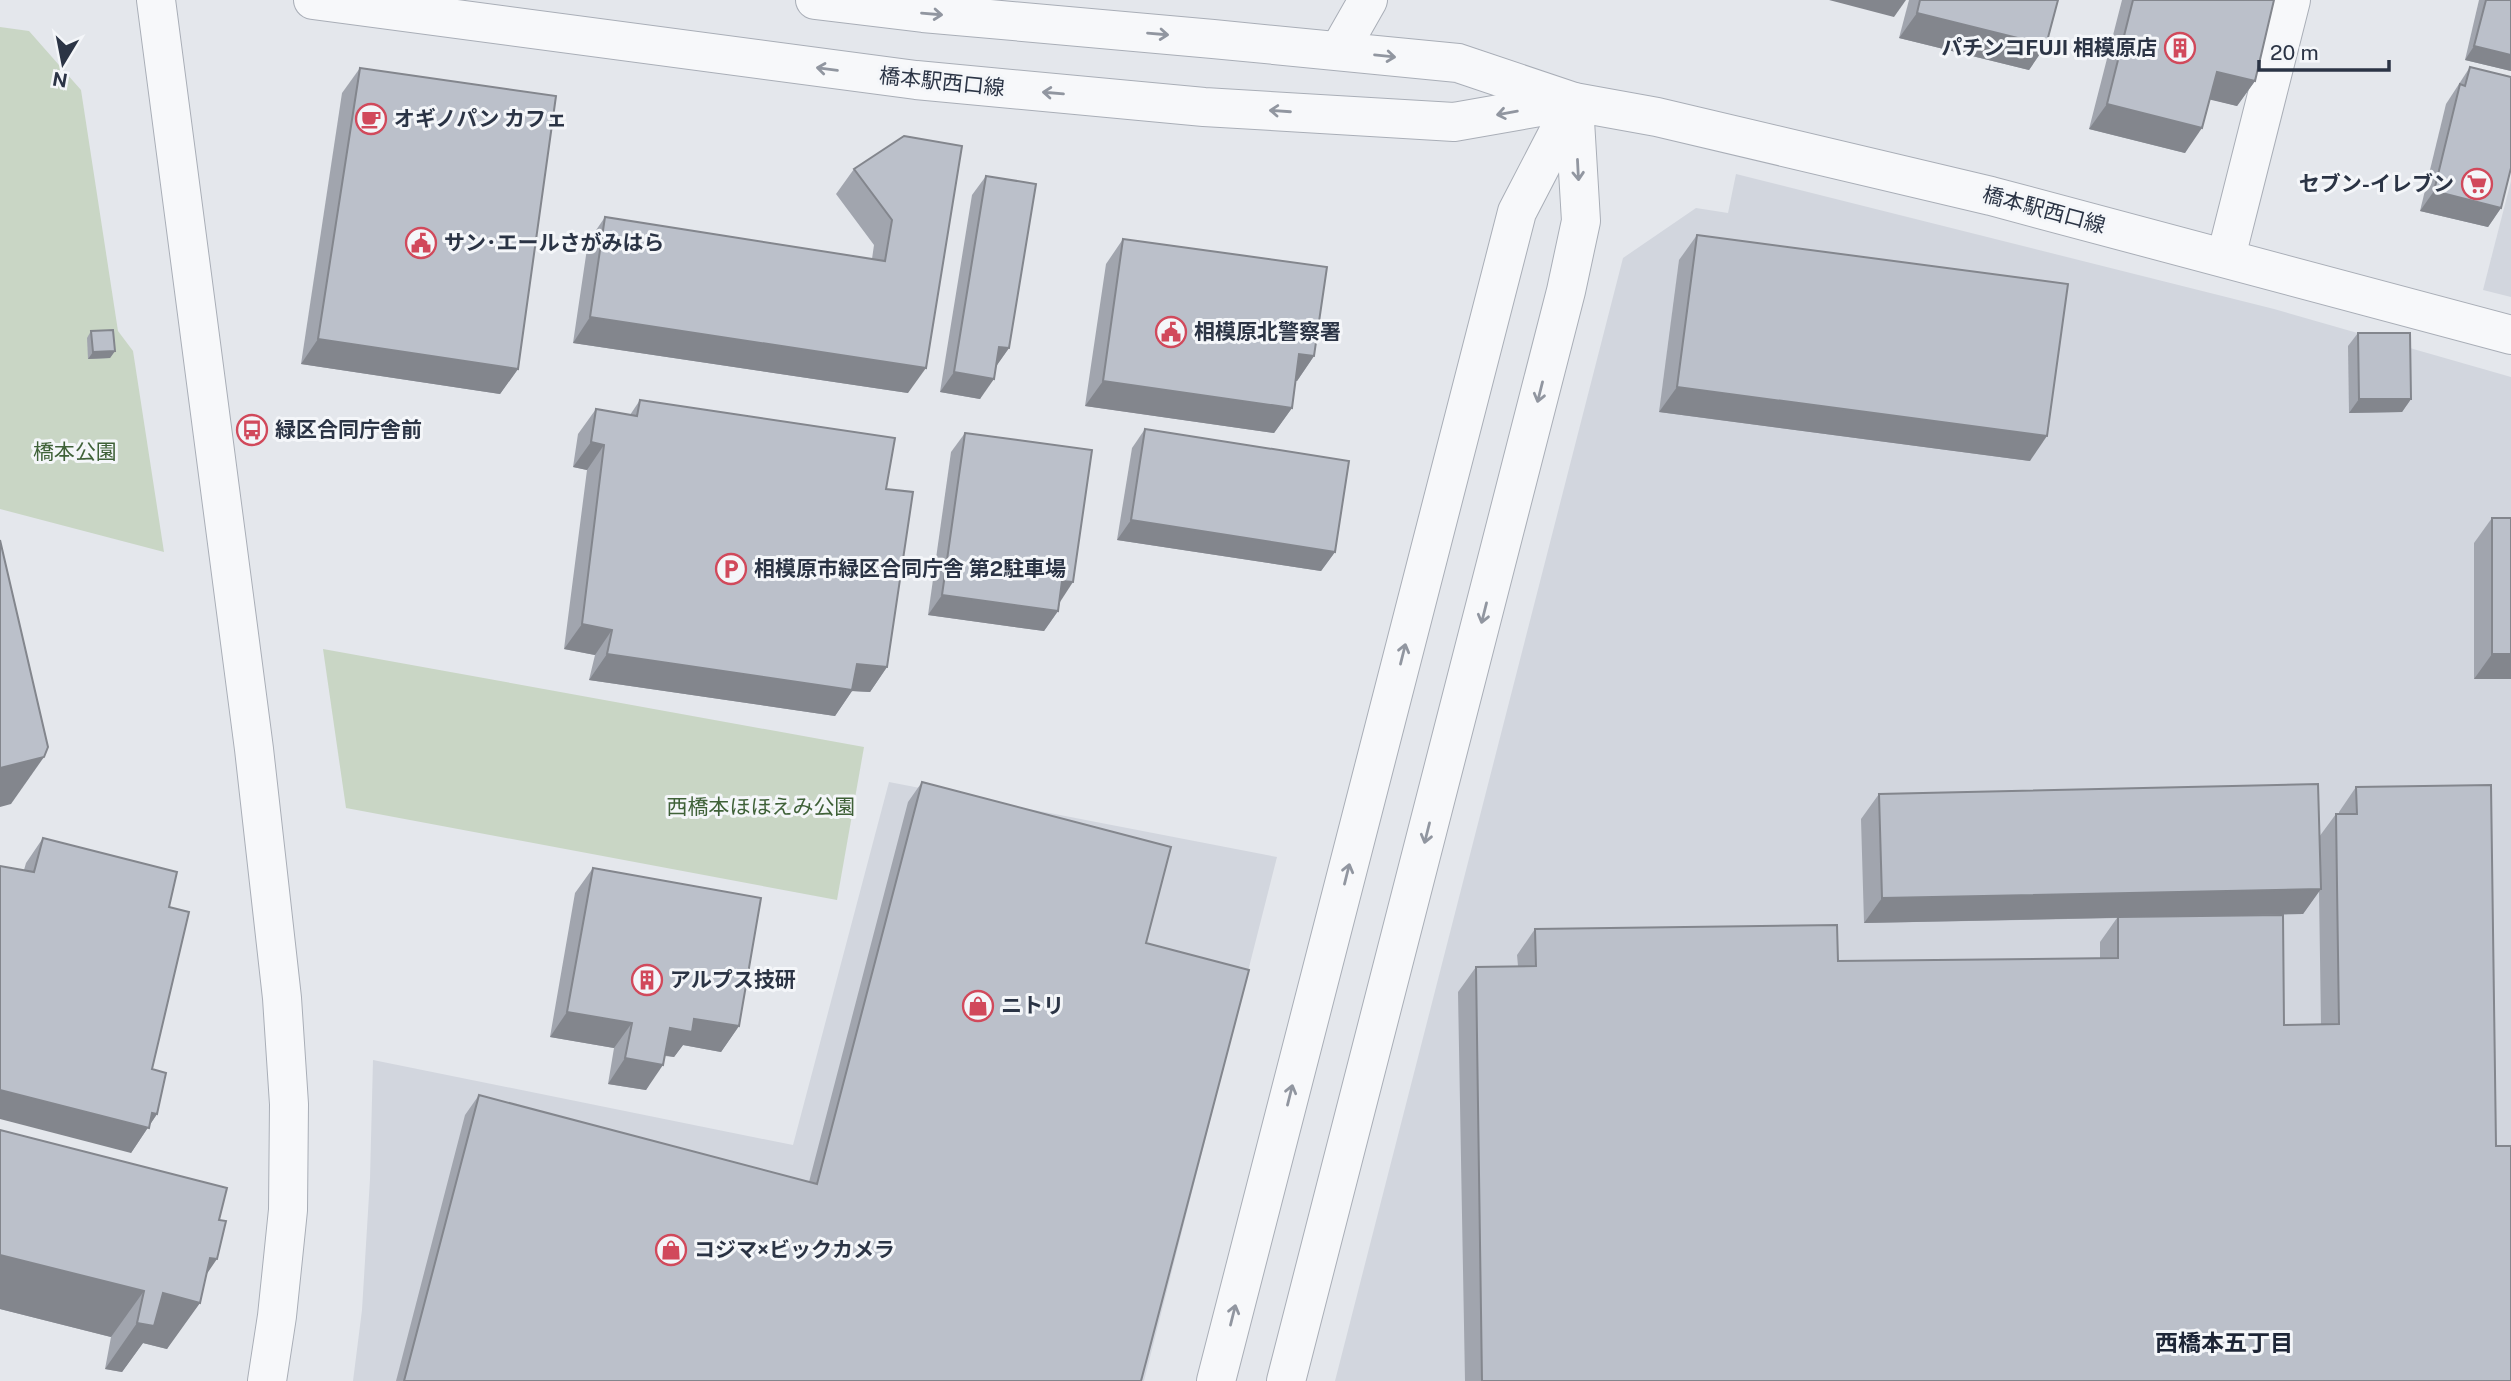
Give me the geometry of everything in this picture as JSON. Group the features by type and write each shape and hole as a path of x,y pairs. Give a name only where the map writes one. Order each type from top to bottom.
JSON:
{"street":[{"path":"156,0 254,749 282,998 289,1104 288,1210 267,1381"},
{"name":"橋本駅西口線","path":"313,0 916,80 1204,107 1454,122 1574,102"},
{"name":"橋本駅西口線","path":"815,0 923,13 1458,64 1574,102 1694,125 1991,196 2511,335"},
{"path":"1339,51 1368,0"},
{"path":"2225,257 2291,0"},
{"path":"1216,1381 1517,212 1574,102"},
{"path":"1286,1381 1566,291 1581,221 1574,102"}],"shaded area":[{"path":"1736,174 2274,309 2511,377 2511,1381 1335,1381 1623,258 1696,208 1728,213"},
{"path":"2511,181 2511,297 2483,290"},
{"path":"889,782 1277,857 1144,1381 353,1381 362,1310 370,1179 373,1060 793,1145"}],"green space":[{"name":"橋本公園","path":"0,27 29,31 81,90 118,331 133,351 164,552 0,509"},
{"name":"西橋本ほほえみ公園","path":"323,649 864,747 837,900 346,808"}],"building":[{"path":"1920,0 2058,0 2046,45 1917,13"},
{"name":"パチンコFUJI 相模原店","path":"2133,0 2274,0 2255,81 2217,72 2202,128 2107,104"},
{"path":"2486,0 2511,0 2511,55 2474,46"},
{"path":"2470,67 2511,77 2511,168 2501,208 2434,191 2460,84 2465,86"},
{"name":"サン･エールさがみはら","path":"360,68 556,96 518,369 318,339"},
{"path":"904,136 962,146 926,368 590,317 605,217 885,261 892,220 854,169"},
{"path":"986,176 1036,184 1009,348 999,347 994,379 954,372"},
{"path":"1697,235 2068,284 2047,436 1677,387"},
{"path":"1123,239 1327,267 1314,356 1299,354 1292,408 1103,381"},
{"path":"113,330 115,351 93,352 91,331"},
{"path":"2358,333 2410,333 2411,399 2359,399"},
{"name":"相模原市緑区合同庁舎 第2駐車場","path":"640,400 895,438 886,489 913,492 887,667 857,664 852,690 607,654 612,630 582,624 604,445 591,442 596,409 637,416"},
{"path":"1145,429 1349,461 1335,552 1131,520"},
{"path":"965,433 1092,450 1073,582 1062,581 1058,611 942,595"},
{"path":"2492,518 2511,518 2511,654 2492,654"},
{"path":"0,540 48,747 44,757 0,768"},
{"path":"922,782 1171,847 1146,943 1249,970 1141,1381 404,1381 479,1095 817,1184"},
{"path":"2318,784 2321,889 1882,898 1879,794"},
{"path":"2491,785 2496,1146 2511,1146 2511,1381 1482,1381 1476,967 1536,966 1535,929 1837,925 1838,961 2118,958 2118,917 2283,915 2284,1025 2339,1024 2336,814 2357,814 2356,787"},
{"path":"43,838 177,872 169,907 189,912 152,1069 166,1073 157,1114 152,1113 149,1128 0,1090 0,866 34,872"},
{"name":"アルプス技研","path":"593,868 761,898 739,1026 694,1019 692,1032 670,1028 663,1065 625,1058 632,1023 567,1012"},
{"path":"0,1130 227,1188 219,1220 226,1221 217,1259 210,1258 200,1303 163,1293 154,1326 137,1323 144,1291 0,1255"}],"place":[{"name":"パチンコFUJI 相模原店","path":"2180,48"},
{"name":"オギノパン カフェ","path":"371,119"},
{"name":"セブン-イレブン","path":"2477,184"},
{"name":"サン･エールさがみはら","path":"421,243"},
{"name":"相模原北警察署","path":"1171,332"},
{"name":"緑区合同庁舎前","path":"252,430"},
{"name":"相模原市緑区合同庁舎 第2駐車場","path":"731,569"},
{"name":"アルプス技研","path":"647,980"},
{"name":"ニトリ","path":"978,1006"},
{"name":"コジマ×ビックカメラ","path":"671,1250"}],"district":[{"name":"西橋本五丁目","path":"2224,1343"}]}
